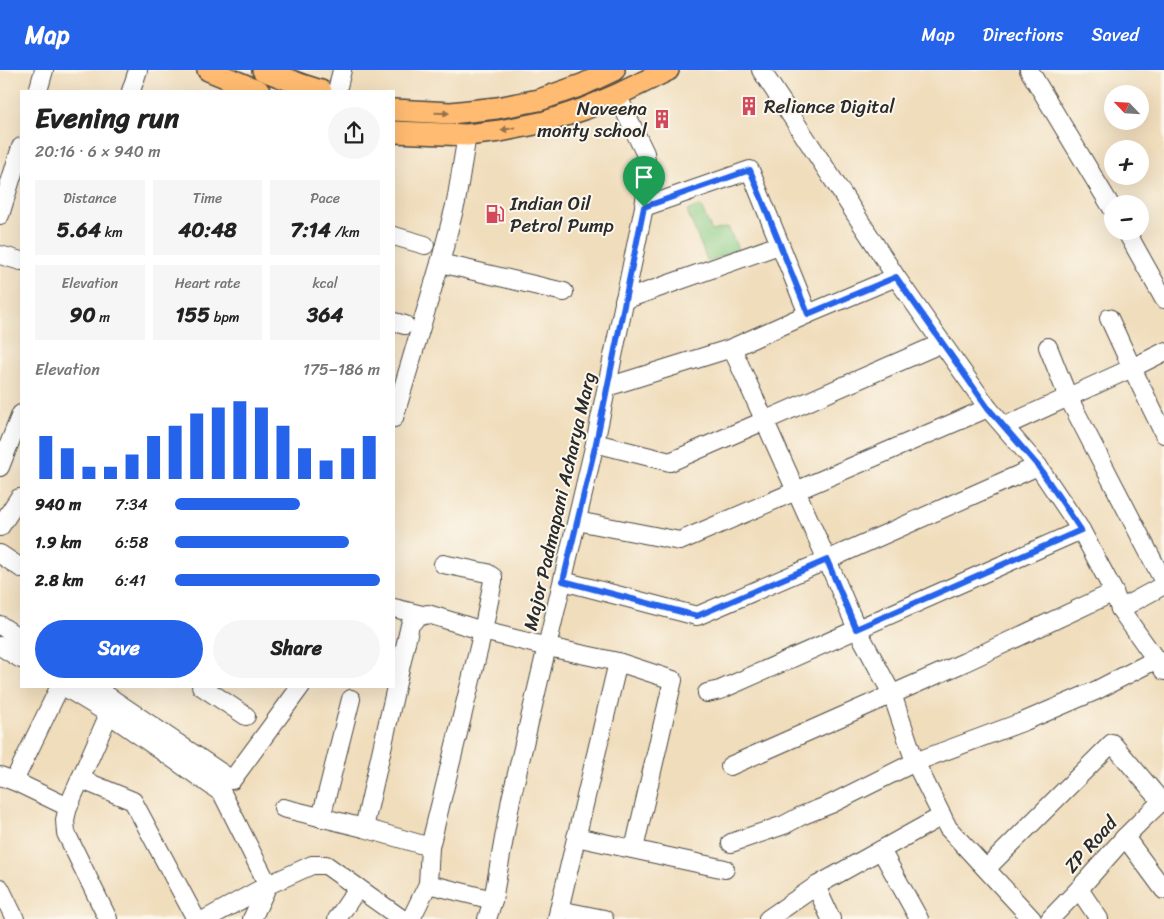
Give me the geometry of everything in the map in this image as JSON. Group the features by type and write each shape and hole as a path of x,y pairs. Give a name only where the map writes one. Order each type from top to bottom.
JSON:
{"main road":[{"path":"208,70 257,90"},
{"path":"395,110 451,113 497,108 539,100 614,70"},
{"path":"395,132 467,135 545,122 584,109 668,70"},
{"path":"270,71 318,90"}],"street":[{"path":"38,90 44,70"},
{"path":"131,90 138,70"},
{"path":"337,90 342,70"},
{"path":"731,843 784,825 915,762 1025,721 1160,665 1120,610 1114,592 1081,530 1038,466 988,408 896,277 761,70"},
{"path":"1029,70 1104,195"},
{"name":"Major Padmapani Acharya Marg","path":"486,919 493,900 511,799 596,443 644,207 648,179 645,153 617,95"},
{"path":"395,415 456,202 467,135"},
{"path":"0,215 20,150"},
{"path":"644,207 750,170 808,314"},
{"path":"395,236 425,245"},
{"path":"1131,240 1164,299"},
{"path":"624,300 779,245"},
{"path":"0,254 20,261"},
{"path":"440,263 564,292"},
{"path":"607,387 732,348 896,277"},
{"path":"1109,318 1164,434"},
{"path":"596,443 670,462 942,343"},
{"path":"1048,347 1068,398 1164,583 1120,610"},
{"path":"732,348 856,629 892,694 915,762 948,828 1032,919"},
{"path":"1005,426 1164,352"},
{"path":"577,521 680,541 988,408"},
{"path":"0,467 20,417"},
{"path":"563,581 697,616 1038,466"},
{"path":"0,527 20,499"},
{"path":"707,693 720,690 1081,530"},
{"path":"0,554 20,567"},
{"path":"411,919 428,884 430,847 483,631 493,581 493,577 486,573 443,564"},
{"path":"730,766 965,662 1114,592"},
{"path":"395,608 422,615"},
{"path":"364,828 410,625 417,617 428,614 548,648 618,662 673,680 634,849"},
{"path":"0,624 20,638"},
{"path":"0,646 20,659"},
{"path":"604,919 558,915 618,662"},
{"path":"60,688 7,778 68,807"},
{"path":"64,688 109,714 222,793 268,885"},
{"path":"95,688 232,780 300,688"},
{"path":"204,688 246,716"},
{"path":"321,818 351,699"},
{"path":"108,919 66,833 65,820 68,807 109,714"},
{"path":"986,869 1112,744 1163,801"},
{"path":"80,779 133,801 196,919"},
{"name":"ZP Road","path":"1050,919 1125,837 1163,801"},
{"path":"283,808 430,847"},
{"path":"768,919 816,886 942,816"},
{"path":"576,837 726,869"},
{"path":"1125,837 1164,890"},
{"path":"881,850 919,919"},
{"path":"206,919 268,885 312,865 326,865 402,919"},
{"path":"428,884 493,900"},
{"path":"252,919 268,885"},
{"path":"816,886 831,919"},
{"path":"0,888 15,919"},
{"path":"337,919 358,888"},
{"path":"1079,889 1098,919"}],"green space":[{"path":"700,205 712,231 728,227 738,249 708,262 687,211"}],"place":[{"name":"Reliance Digital","path":"749,106"},
{"name":"Naveena monty school","path":"662,119"},
{"name":"Indian Oil Petrol Pump","path":"495,214"}],"route":[{"path":"750,170 808,314 896,277 988,408 1038,466 1081,530 856,629 827,560 697,616 563,581 596,443 644,207 750,170"}]}
